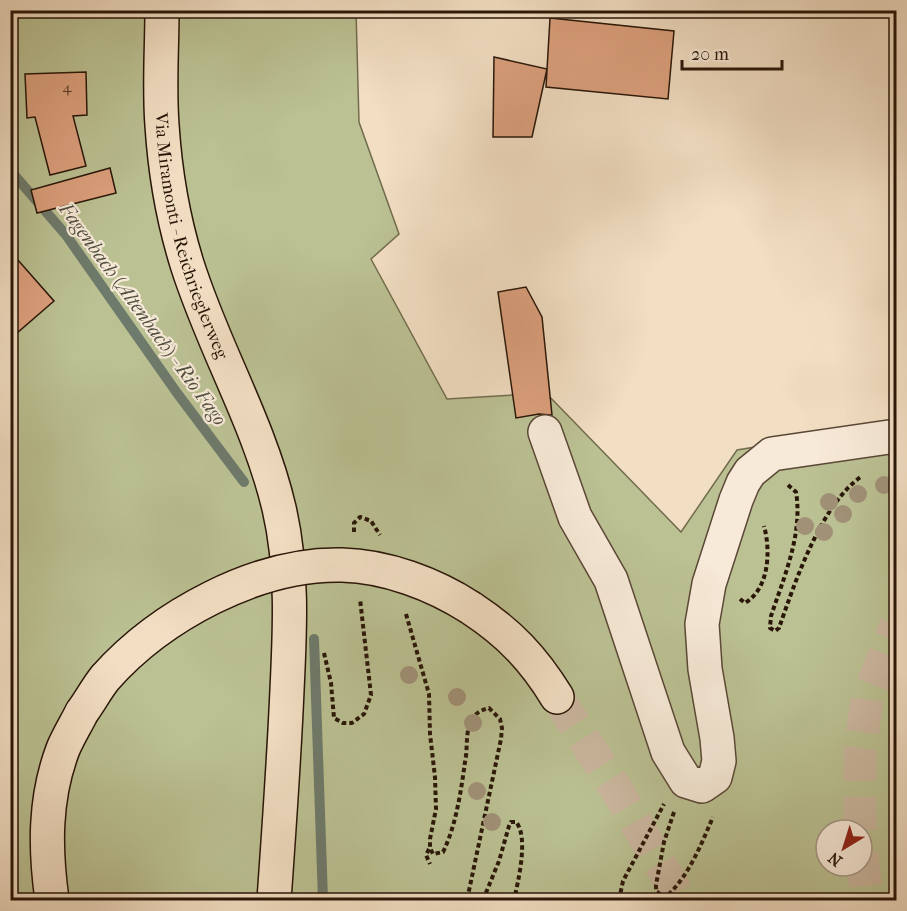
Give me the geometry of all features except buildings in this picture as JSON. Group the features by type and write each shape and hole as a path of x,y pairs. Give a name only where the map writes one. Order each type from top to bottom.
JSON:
{"main road":[{"name":"Via Miramonti - Reichrieglerweg","path":"162,10 162,123 166,169 178,235 202,303 262,451 279,508 287,552 291,606 274,900"},
{"path":"52,900 46,835 49,804 63,749 82,712 105,679 131,652 165,626 204,601 273,574 319,565 381,569 452,596 497,626 522,648 540,670 557,697"}],"lane":[{"path":"545,432 575,517 611,580 668,752 686,781 702,786 715,777 719,760 705,669 702,624 709,584 743,483 750,472 772,454 897,436"}],"path":[{"path":"354,539 354,523 360,517 371,520 383,544"},
{"path":"334,718 343,723 352,723 364,714 371,695 359,592"},
{"path":"405,611 429,694 436,809 430,848 426,855 430,864"},
{"path":"430,848 433,854 439,854 446,847 466,760 468,730 472,719 482,710 489,708 500,718 501,739 467,900"},
{"path":"483,900 499,861 509,826 511,822 516,822 519,825 522,843 514,900"}],"green space":[{"path":"10,11 356,11 359,122 399,234 371,259 447,399 546,393 681,532 737,450 896,423 896,900 11,900"}],"waterway":[{"name":"Fagenbach (Altenbach) - Rio Fago","path":"10,170 66,235 177,393 244,482"},
{"path":"314,639 323,900"}],"tunnel":[{"path":"860,818 860,753 867,699 896,625"},
{"path":"557,697 618,792 681,900"},
{"path":"865,878 867,900"}]}
